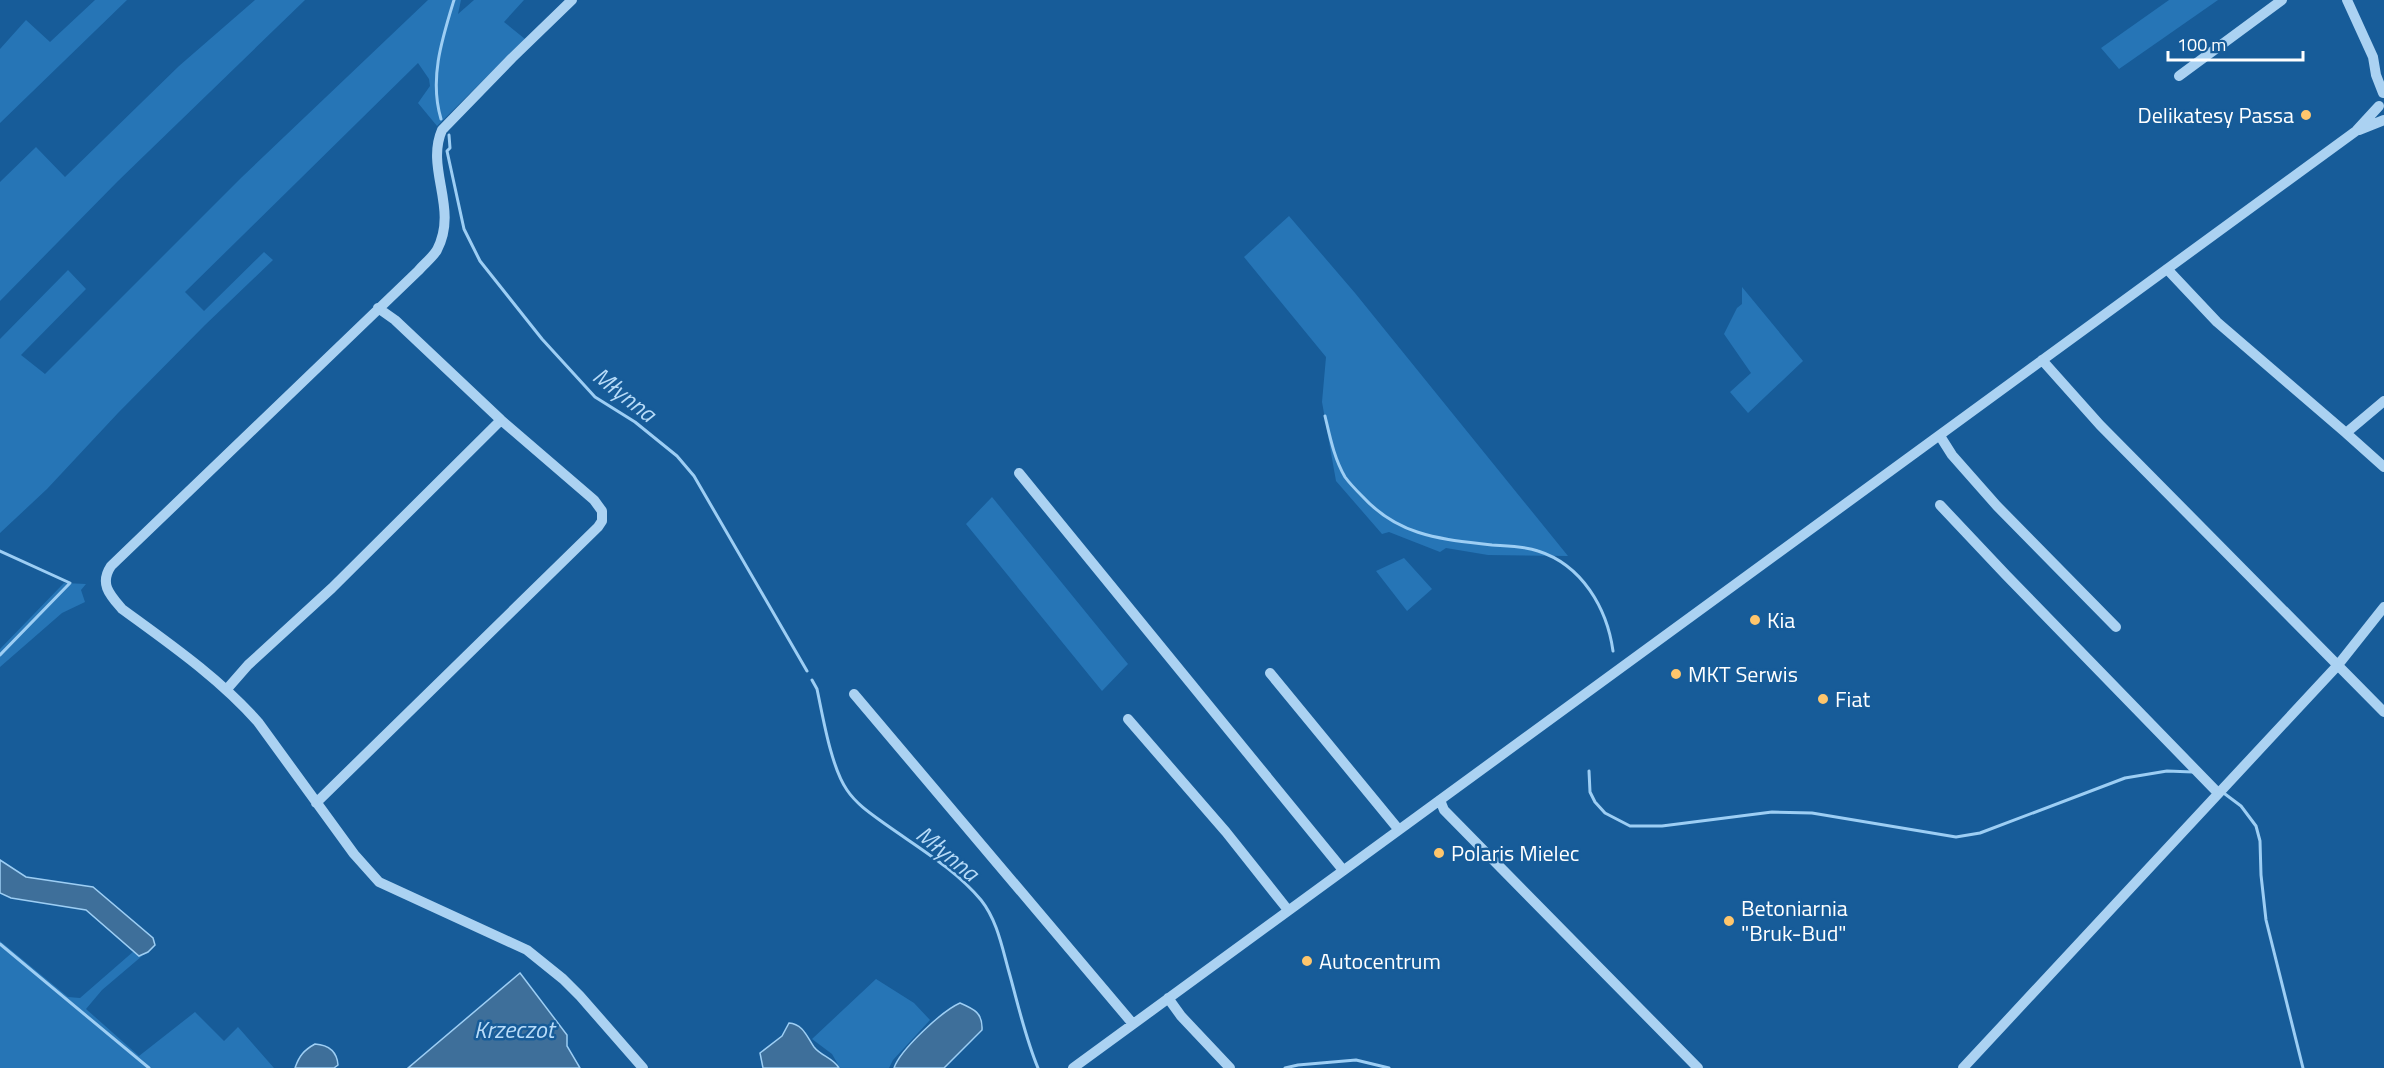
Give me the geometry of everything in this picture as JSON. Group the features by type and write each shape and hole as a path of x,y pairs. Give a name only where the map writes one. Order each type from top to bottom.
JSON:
{"street":[{"path":"572,0 442,130 437,143 436,156 446,214 444,231 436,251 111,566 106,573 104,583 110,595 122,609 227,689 258,722 354,854 378,882 527,950 580,996 643,1068"},
{"path":"2179,76 2282,0"},
{"path":"1073,1068 1940,436 2382,110 2384,92 2373,57 2347,0"},
{"path":"2373,57 2384,72"},
{"path":"2356,131 2384,120"},
{"path":"2167,269 2217,322 2384,467"},
{"path":"316,803 602,521 602,511 594,501 501,420 411,335 378,308"},
{"path":"2042,360 2100,425 2384,712"},
{"path":"2346,433 2384,401"},
{"path":"227,689 501,420"},
{"path":"1940,436 1952,455 1997,506 2116,627"},
{"path":"1019,473 1343,870"},
{"path":"1940,505 2218,793"},
{"path":"1963,1068 2338,665 2384,607"},
{"path":"1270,673 1399,830"},
{"path":"854,694 1133,1024"},
{"path":"1128,719 1226,832 1288,910"},
{"path":"1440,800 1444,810 1698,1068"},
{"path":"1168,998 1181,1016 1230,1068"}],"shaded area":[{"path":"95,0 127,0 0,123 0,49 26,20 50,42"},
{"path":"255,0 305,0 118,181 0,301 0,182 36,147 65,177 179,66"},
{"path":"428,0 461,0 458,14 474,0 524,0 504,22 525,39 437,126 418,103 430,86 429,79 418,63 185,292 204,311 264,252 273,260 118,413 47,489 0,533 0,339 68,270 86,289 21,355 45,374 242,177"},
{"path":"2169,0 2218,0 2119,69 2101,48"},
{"path":"1289,216 1355,293 1568,556 1488,555 1446,548 1440,552 1389,532 1382,534 1336,481 1322,402 1326,357 1244,257"},
{"path":"1742,287 1803,361 1748,413 1730,392 1751,373 1724,334 1737,308 1742,304"},
{"path":"992,497 1128,664 1102,691 966,524"},
{"path":"1404,558 1432,589 1407,611 1376,571"},
{"path":"64,583 86,584 81,590 85,602 62,613 0,667 0,649"},
{"path":"0,941 68,997 80,998 134,951 142,956 102,990 86,1009 139,1056 195,1012 224,1041 238,1027 274,1068 0,1068"},
{"path":"876,979 914,1003 930,1020 893,1060 889,1068 840,1068 832,1054 812,1039"}],"water":[{"path":"0,860 26,877 93,887 153,938 155,945 148,952 139,956 86,910 11,898 0,893"},
{"name":"Krzeczot","path":"520,973 567,1035 567,1046 580,1068 408,1068"},
{"path":"960,1003 977,1012 981,1019 982,1030 944,1068 894,1068 904,1051 922,1032"},
{"path":"789,1023 801,1028 814,1047 839,1068 763,1068 760,1053 782,1036"},
{"path":"315,1044 331,1050 336,1056 338,1065 334,1068 295,1068 302,1054"}],"waterway":[{"name":"Młynna","path":"441,119 436,89 438,59 454,0"},
{"name":"Młynna","path":"449,135 450,148 447,151 464,229 480,261 542,339 595,397 635,422 677,456 694,476 807,671"},
{"path":"1325,416 1341,470 1356,490 1377,510 1392,521 1423,534 1456,541 1527,548 1554,558 1567,566 1590,590 1605,619 1613,651"},
{"path":"0,551 70,583 0,655"},
{"name":"Młynna","path":"812,680 817,689 836,768 847,790 871,814 949,869 987,908 998,934 1025,1032 1038,1068"},
{"path":"1589,771 1590,792 1595,802 1605,813 1630,826 1662,826 1772,812 1812,813 1956,837 1980,833 2125,778 2167,771 2193,772"},
{"path":"2225,794 2241,806 2256,826 2260,841 2266,920 2303,1068"},
{"path":"0,944 149,1068"},
{"name":"Młynna","path":"1285,1068 1356,1060 1389,1068"}],"place":[{"name":"Delikatesy Passa","path":"2306,115"},
{"name":"Kia","path":"1755,620"},
{"name":"MKT Serwis","path":"1676,674"},
{"name":"Fiat","path":"1823,699"},
{"name":"Polaris Mielec","path":"1439,853"},
{"name":"Betoniarnia \"Bruk-Bud\"","path":"1729,921"},
{"name":"Autocentrum","path":"1307,961"}]}
